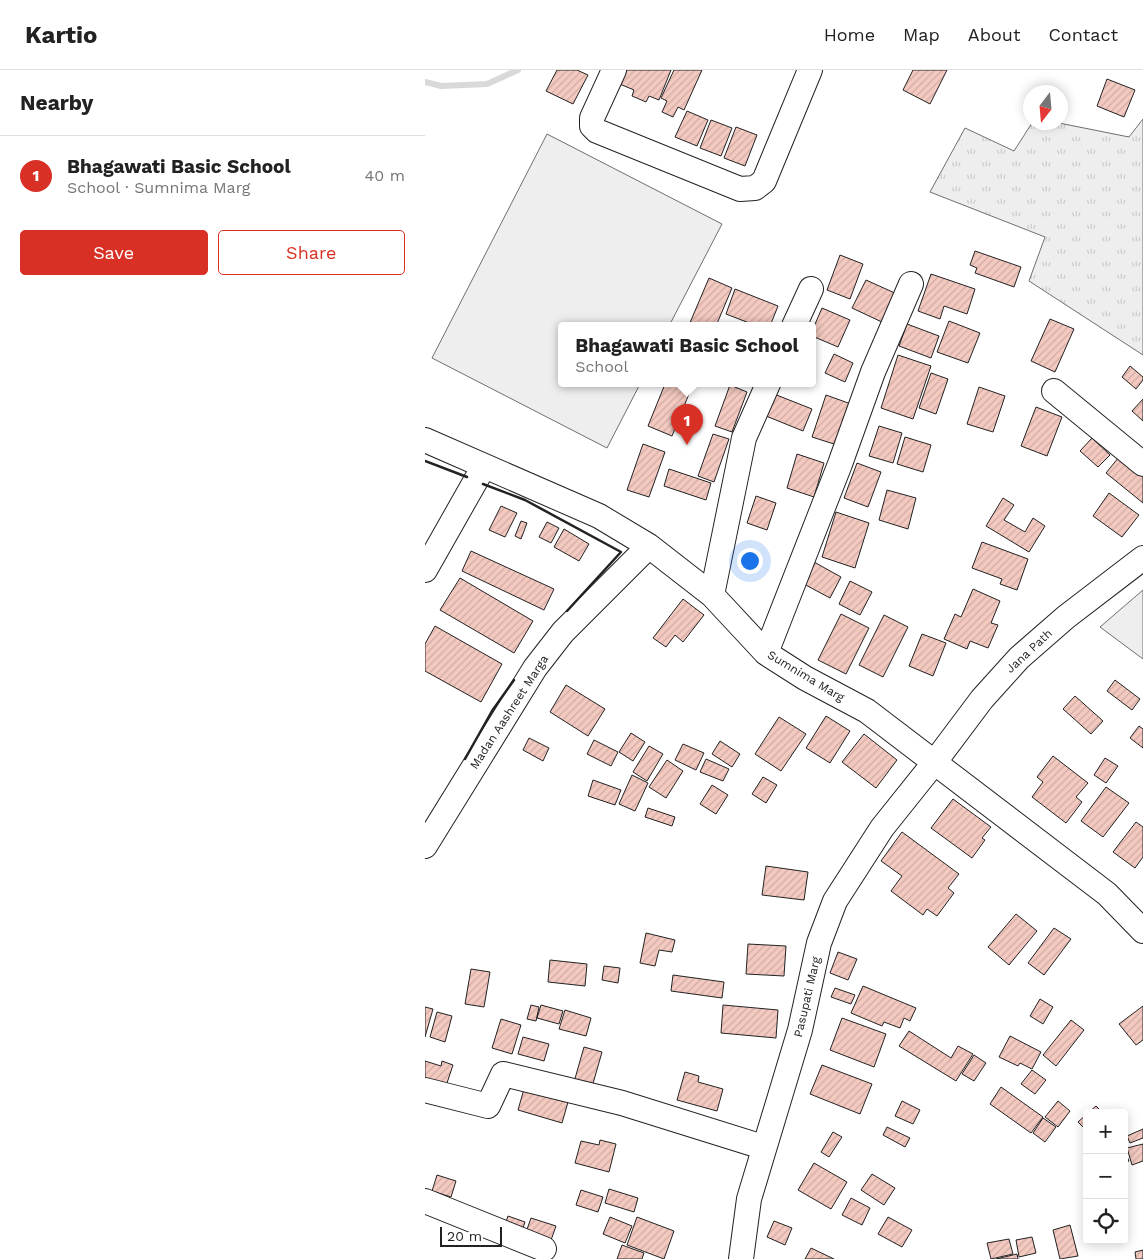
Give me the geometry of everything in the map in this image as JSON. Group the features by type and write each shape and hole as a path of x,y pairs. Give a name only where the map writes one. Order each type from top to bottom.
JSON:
{"street":[{"path":"614,70 592,118 592,126 597,131 740,189 755,188 764,181 811,70"},
{"path":"766,653 840,464 873,372 911,284"},
{"path":"796,322 811,289"},
{"path":"713,595 744,438 768,387"},
{"path":"1054,391 1143,464"},
{"name":"Sumnima Marg","path":"425,440 599,516 649,546 713,595 766,653 805,678 867,712 1107,894 1143,930"},
{"path":"425,570 484,466"},
{"name":"Madan Aashreet Marga","path":"425,846 535,668 563,632 649,546"},
{"name":"Jana Path","path":"934,763 981,699 1019,658 1066,616 1143,558"},
{"name":"Pasupati Marg","path":"741,1259 749,1200 763,1148 800,1030 819,943 835,901 882,828 934,763"},
{"path":"425,1090 488,1106 503,1074 622,1103 763,1148"},
{"path":"425,1202 544,1249"}],"green space":[{"path":"1143,119 1143,355 1029,281 1045,237 930,192 965,128 1014,151 1028,130 1068,130 1068,125 1129,137"},
{"path":"547,134 722,224 671,322 558,322 558,387 638,387 607,448 432,358"},
{"path":"1143,590 1143,659 1100,627"}],"building":[{"path":"557,70 577,70 588,75 573,104 546,91"},
{"path":"621,70 671,70 659,100 649,96 646,102 632,96 634,90 615,82"},
{"path":"674,70 702,70 684,110 678,107 673,117 662,112 667,101 661,98"},
{"path":"913,70 947,70 930,104 903,90"},
{"path":"1107,79 1135,90 1124,117 1097,106"},
{"path":"687,111 708,120 697,146 675,137"},
{"path":"711,120 732,128 721,156 700,148"},
{"path":"736,127 757,135 745,166 724,158"},
{"path":"975,251 1021,267 1014,287 975,273 977,268 970,265"},
{"path":"840,255 863,264 850,299 827,290"},
{"path":"931,274 975,289 967,314 944,306 940,319 918,311"},
{"path":"709,278 732,288 718,322 690,322"},
{"path":"866,280 897,294 884,323 852,308"},
{"path":"735,289 778,306 772,322 747,322 726,314"},
{"path":"822,308 850,320 838,347 816,338 816,322"},
{"path":"1050,319 1074,329 1055,372 1031,361"},
{"path":"949,321 980,333 968,363 937,352"},
{"path":"907,324 939,336 931,358 899,346"},
{"path":"834,354 853,363 845,382 825,373"},
{"path":"898,355 931,366 913,419 881,408"},
{"path":"1130,366 1143,377 1143,380 1136,389 1122,377"},
{"path":"931,373 948,379 936,414 919,408"},
{"path":"664,387 692,387 672,436 648,426"},
{"path":"729,387 735,387 747,392 732,432 715,426"},
{"path":"979,387 1005,396 993,432 967,424"},
{"path":"774,394 812,409 803,431 766,416"},
{"path":"826,395 851,404 837,445 812,437"},
{"path":"1143,399 1143,421 1132,411"},
{"path":"1036,407 1062,417 1047,456 1021,446"},
{"path":"879,426 902,433 893,463 869,456"},
{"path":"713,434 729,439 714,482 698,476"},
{"path":"905,437 931,445 923,472 897,464"},
{"path":"1092,438 1110,455 1098,467 1080,451"},
{"path":"643,444 665,452 649,497 627,490"},
{"path":"1123,452 1143,471 1143,503 1106,473"},
{"path":"797,454 824,463 814,497 787,488"},
{"path":"857,463 881,472 868,507 844,498"},
{"path":"669,469 711,483 706,500 664,486"},
{"path":"887,490 916,498 908,529 879,520"},
{"path":"1109,493 1139,515 1122,537 1093,516"},
{"path":"756,496 776,503 767,530 747,523"},
{"path":"1003,498 1014,505 1004,520 1025,532 1033,518 1045,526 1029,552 986,526"},
{"path":"501,506 517,513 505,537 489,530"},
{"path":"836,512 869,523 855,568 822,557"},
{"path":"521,521 527,523 521,539 515,536"},
{"path":"547,522 559,528 551,543 539,537"},
{"path":"564,529 589,544 579,561 554,547"},
{"path":"982,542 1028,559 1017,590 1000,584 1002,579 972,568"},
{"path":"471,551 554,589 544,610 462,571"},
{"path":"814,562 841,577 830,598 802,583"},
{"path":"460,578 533,621 514,653 440,610"},
{"path":"850,581 872,592 860,615 839,604"},
{"path":"973,589 1000,601 991,623 998,625 988,648 970,641 967,649 944,639 955,614 961,617"},
{"path":"683,599 704,615 683,642 675,635 666,647 653,638"},
{"path":"841,614 869,628 846,674 818,660"},
{"path":"884,615 908,627 883,677 859,665"},
{"path":"435,626 502,664 481,702 425,671 425,644"},
{"path":"922,634 946,643 933,676 909,666"},
{"path":"1115,680 1140,699 1132,710 1107,691"},
{"path":"566,685 605,709 588,736 550,712"},
{"path":"1075,696 1103,721 1091,734 1063,709"},
{"path":"826,716 850,731 830,763 806,748"},
{"path":"779,717 806,734 781,771 755,754"},
{"path":"1139,726 1143,729 1143,748 1130,738"},
{"path":"631,733 645,742 633,761 619,752"},
{"path":"864,734 897,760 876,788 842,762"},
{"path":"529,738 549,748 543,761 523,750"},
{"path":"594,740 618,752 611,766 587,754"},
{"path":"720,741 740,754 732,767 712,754"},
{"path":"683,744 704,753 696,770 675,760"},
{"path":"649,746 663,754 647,781 633,772"},
{"path":"1053,756 1088,783 1076,797 1082,802 1066,823 1032,797 1043,782 1037,777"},
{"path":"1105,758 1118,766 1106,783 1094,775"},
{"path":"706,759 729,769 723,781 700,772"},
{"path":"667,760 683,771 666,798 649,787"},
{"path":"632,775 648,783 635,811 619,804"},
{"path":"763,777 777,785 766,803 752,794"},
{"path":"593,780 621,790 615,805 588,796"},
{"path":"712,785 728,795 716,814 700,804"},
{"path":"1106,787 1129,803 1103,837 1081,821"},
{"path":"953,799 991,827 982,838 985,840 972,858 931,828"},
{"path":"648,808 675,817 672,826 645,817"},
{"path":"1136,822 1143,827 1143,857 1135,868 1113,852"},
{"path":"902,832 959,874 948,888 954,893 937,916 927,909 923,915 891,891 902,876 881,861"},
{"path":"766,866 808,872 804,900 762,895"},
{"path":"1016,914 1037,931 1009,965 988,947"},
{"path":"1054,928 1071,939 1044,975 1028,963"},
{"path":"646,933 675,940 672,952 659,950 655,966 640,963"},
{"path":"748,944 786,946 784,976 746,974"},
{"path":"838,952 857,959 848,980 830,973"},
{"path":"550,960 587,964 585,986 548,982"},
{"path":"604,966 620,968 618,983 602,980"},
{"path":"471,969 490,972 484,1007 465,1004"},
{"path":"673,975 724,982 722,998 671,991"},
{"path":"863,986 916,1008 910,1021 904,1018 900,1028 884,1022 882,1026 851,1013"},
{"path":"835,988 855,995 851,1004 831,997"},
{"path":"1040,999 1053,1007 1043,1024 1030,1016"},
{"path":"531,1005 539,1007 536,1021 527,1019"},
{"path":"541,1005 563,1011 559,1024 537,1018"},
{"path":"723,1005 778,1010 776,1038 721,1033"},
{"path":"1143,1006 1143,1040 1136,1045 1119,1024"},
{"path":"425,1007 433,1009 425,1037"},
{"path":"565,1010 591,1018 586,1036 559,1029"},
{"path":"437,1012 452,1016 445,1042 430,1037"},
{"path":"842,1018 886,1034 874,1067 830,1050"},
{"path":"501,1019 521,1025 512,1054 492,1048"},
{"path":"1071,1020 1084,1030 1056,1066 1043,1055"},
{"path":"909,1031 951,1058 958,1046 973,1054 956,1081 899,1046"},
{"path":"1010,1036 1041,1052 1032,1069 1020,1063 1018,1066 999,1057"},
{"path":"523,1037 549,1044 544,1061 518,1054"},
{"path":"584,1047 602,1052 592,1087 574,1082"},
{"path":"974,1055 986,1063 974,1081 962,1074"},
{"path":"425,1061 441,1066 442,1061 453,1065 445,1089 425,1083"},
{"path":"822,1065 872,1084 860,1114 810,1094"},
{"path":"1032,1070 1046,1080 1035,1094 1021,1084"},
{"path":"685,1072 699,1076 698,1082 723,1089 717,1111 677,1100"},
{"path":"1001,1087 1043,1117 1031,1133 990,1104"},
{"path":"524,1089 568,1102 562,1123 518,1110"},
{"path":"902,1101 920,1110 913,1124 895,1116"},
{"path":"1058,1101 1070,1111 1058,1127 1045,1117"},
{"path":"1043,1118 1056,1127 1045,1142 1033,1133"},
{"path":"1083,1118 1083,1127 1078,1122"},
{"path":"887,1127 910,1138 905,1147 883,1135"},
{"path":"1143,1129 1143,1138 1130,1143 1128,1136"},
{"path":"833,1132 842,1137 829,1157 821,1152"},
{"path":"600,1140 616,1144 609,1172 575,1163 581,1141 599,1145"},
{"path":"1143,1144 1143,1161 1132,1165 1128,1148"},
{"path":"814,1163 847,1182 831,1209 798,1190"},
{"path":"872,1174 895,1188 884,1205 861,1190"},
{"path":"437,1175 456,1181 451,1197 432,1191"},
{"path":"609,1189 638,1198 634,1212 605,1203"},
{"path":"581,1190 603,1197 598,1212 576,1205"},
{"path":"851,1198 870,1208 862,1225 842,1215"},
{"path":"508,1216 525,1222 521,1234 504,1227"},
{"path":"610,1217 632,1226 625,1243 603,1234"},
{"path":"637,1217 674,1231 664,1259 627,1245"},
{"path":"888,1217 912,1230 902,1247 878,1234"},
{"path":"531,1218 556,1226 550,1243 525,1235"},
{"path":"774,1221 792,1228 785,1245 767,1237"},
{"path":"1070,1225 1078,1256 1060,1259 1053,1230"},
{"path":"1032,1237 1036,1253 1019,1257 1016,1240"},
{"path":"1009,1239 1013,1254 991,1259 987,1243"},
{"path":"622,1245 644,1253 642,1259 617,1259"},
{"path":"811,1248 834,1259 805,1259"},
{"path":"1143,1250 1143,1259 1136,1259 1135,1252"},
{"path":"1017,1254 1018,1259 996,1259"}],"waterway":[{"path":"425,82 441,86 487,84 518,70"}],"wall":[{"path":"425,461 467,477"},
{"path":"483,484 525,500 621,552 567,611"},
{"path":"465,759 492,711 514,680"}],"place":[{"name":"Bhagawati Basic School","path":"687,445"}]}
